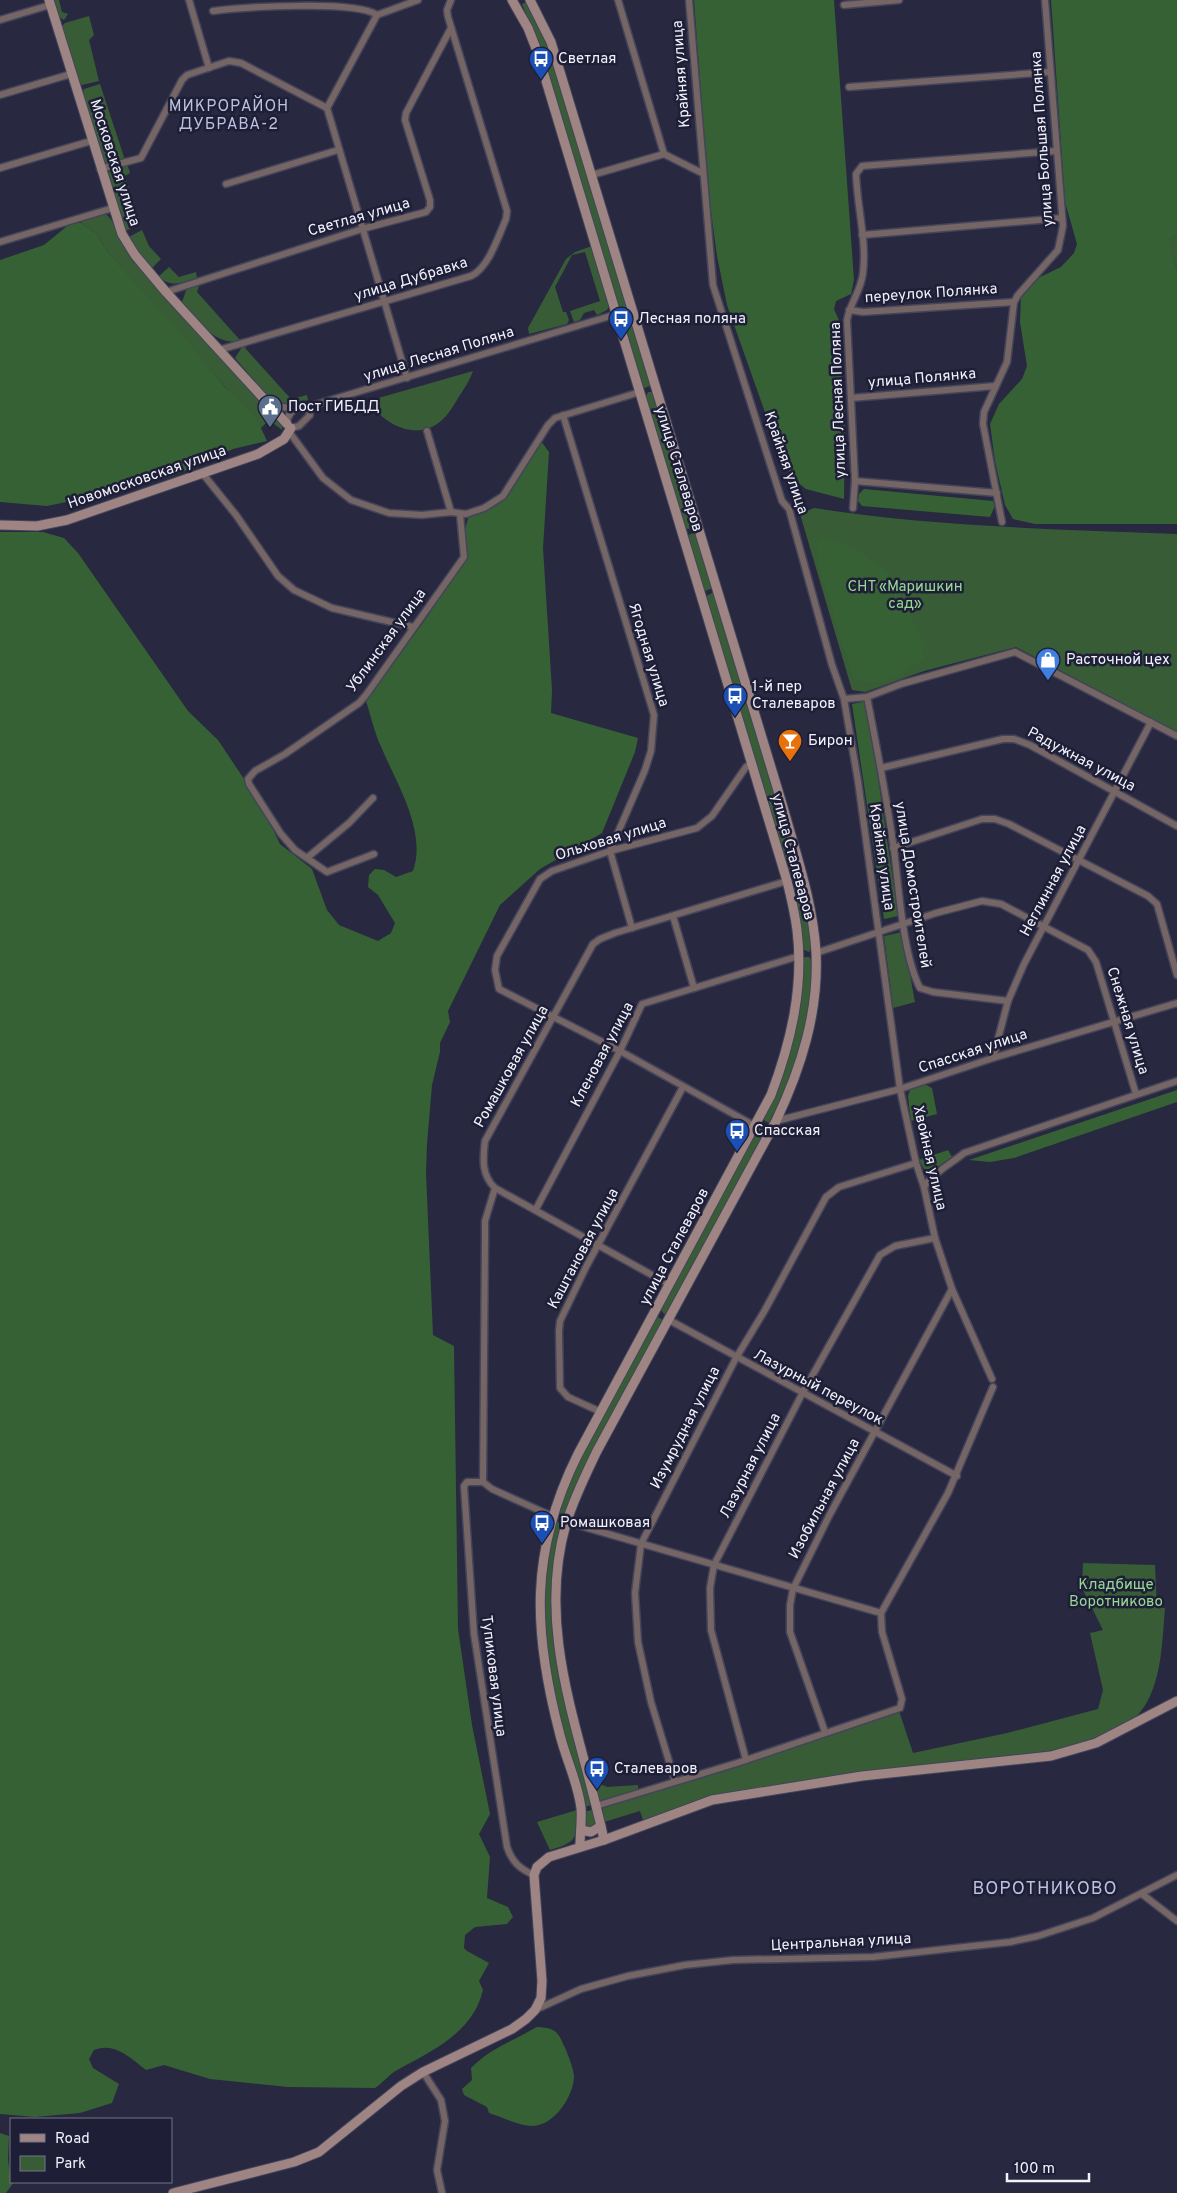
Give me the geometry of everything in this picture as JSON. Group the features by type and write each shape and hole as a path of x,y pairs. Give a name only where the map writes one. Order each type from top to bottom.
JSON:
{"main road":[{"name":"улица Сталеваров","path":"513,0 528,28 537,51 788,881 797,929 799,956 792,1033 771,1095 565,1481 552,1516 542,1572 540,1635 554,1712 581,1809 580,1846"},
{"name":"улица Сталеваров","path":"530,0 551,42 803,877 816,953 810,1026 794,1082 774,1124 597,1450 567,1522 556,1585 556,1635 564,1686 604,1840"},
{"name":"Московская улица","path":"49,2 91,141 122,234 135,255 166,292 289,428"},
{"path":"617,314 633,311"},
{"path":"640,392 656,388"},
{"name":"Новомосковская улица","path":"0,525 37,526 66,520 258,454 284,439 289,428"},
{"path":"701,594 716,590"},
{"path":"732,694 746,689"},
{"path":"799,956 816,953"},
{"path":"757,1124 774,1124"},
{"path":"655,1313 669,1320"},
{"path":"552,1516 567,1522"},
{"path":"173,2193 294,2162 319,2152 401,2086 422,2072 512,2029 535,2010 541,1998 542,1981 534,1874 542,1861 549,1857 604,1840 712,1800 862,1776 1052,1756 1096,1743 1177,1701"},
{"path":"581,1809 596,1806"},
{"path":"580,1830 591,1832 601,1826"}],"street":[{"path":"189,0 209,68"},
{"path":"407,378 326,108 377,15 418,0"},
{"name":"улица Дубравка","path":"219,350 384,302 478,272 506,219 507,211 451,28 447,10 452,0"},
{"path":"618,0 664,154"},
{"name":"Крайняя улица","path":"689,0 702,173 713,285 782,501 789,509 832,666 844,699 880,932"},
{"path":"844,5 899,0"},
{"name":"улица Большая Полянка","path":"1014,302 1018,294 1058,250 1063,226 1045,0"},
{"path":"0,20 49,2"},
{"path":"213,11 266,4 356,5 371,9 377,15"},
{"name":"Светлая улица","path":"166,292 362,229 426,212 430,207 430,200 405,120 406,113 451,28"},
{"path":"100,169 141,158 182,80 187,75 229,61 241,63 326,108"},
{"path":"849,87 1050,72"},
{"path":"0,95 71,74"},
{"path":"0,168 91,141"},
{"path":"226,184 338,150"},
{"name":"улица Лесная Поляна","path":"853,508 855,481 847,349 849,310 860,288 863,271 862,235 856,174 862,166 1056,150"},
{"path":"592,175 664,154 702,173"},
{"path":"0,242 113,208"},
{"path":"862,235 1062,218"},
{"path":"1002,522 983,424 984,412 1007,362 1014,302"},
{"name":"переулок Полянка","path":"849,310 862,312 1014,302"},
{"name":"улица Лесная Поляна","path":"294,409 304,408 407,378 617,314"},
{"name":"улица Полянка","path":"851,398 995,386"},
{"name":"Московская улица","path":"289,428 323,478 351,500 389,514 422,515 451,512 466,514 484,508 503,496 548,425 555,418 640,392"},
{"name":"улица Лесная Поляна","path":"289,428 305,422 325,402"},
{"path":"268,405 294,409"},
{"path":"304,408 309,410 310,415"},
{"path":"289,428 289,415 294,409"},
{"name":"Ягодная улица","path":"563,415 654,715 651,751 645,770 610,851"},
{"path":"427,431 451,512"},
{"path":"203,474 236,515 278,576 294,590 332,608 413,627"},
{"path":"855,481 997,493"},
{"name":"Ублинская улица","path":"308,858 295,850 281,834 249,784 248,779 255,771 285,754 359,703 464,557 460,514"},
{"path":"844,699 867,696 901,684 1015,652 1177,736"},
{"name":"улица Домостроителей","path":"867,696 881,768 904,923 915,978 920,988 932,992 1008,1001"},
{"name":"Неглинная улица","path":"993,1058 1008,1001 1043,927 1116,792 1151,722"},
{"name":"Радужная улица","path":"881,768 992,741 1014,739 1030,745 1177,826"},
{"name":"Ольховая улица","path":"554,1017 499,989 494,970 497,956 540,879 552,871 610,851 702,825 712,816 746,767 752,762"},
{"path":"373,798 349,823 308,858 327,872 374,854"},
{"path":"893,848 982,819 995,819 1148,896 1157,904 1177,975"},
{"path":"610,851 632,928"},
{"name":"Ромашковая улица","path":"495,1188 488,1182 484,1171 485,1140 593,944 600,939 632,928 788,881"},
{"name":"Снежная улица","path":"816,953 904,923 982,901 992,901 1088,950 1096,962 1116,1022 1136,1094"},
{"path":"673,916 694,988"},
{"name":"Хвойная улица","path":"880,932 900,1089 916,1163 924,1187 935,1238 952,1289 992,1379"},
{"name":"Кленовая улица","path":"536,1209 620,1052 642,1004 799,956"},
{"name":"Спасская улица","path":"774,1124 900,1089 993,1058 1177,1003"},
{"path":"554,1017 683,1087 757,1124"},
{"path":"924,1187 930,1178 964,1153 1177,1081"},
{"name":"Каштановая улица","path":"601,1412 568,1397 560,1388 558,1331 565,1310 683,1087"},
{"name":"Изумрудная улица","path":"675,1781 651,1702 638,1642 635,1593 641,1544 736,1358 765,1310 826,1197 839,1187 916,1163"},
{"path":"552,1516 492,1489 483,1482 485,1230 495,1188 536,1209 670,1285"},
{"name":"Лазурная улица","path":"746,1760 711,1630 710,1588 714,1565 802,1394 880,1255 895,1246 935,1238"},
{"name":"Изобильная улица","path":"826,1732 790,1632 790,1605 793,1589 874,1431 952,1289"},
{"name":"Лазурный переулок","path":"669,1320 802,1394 956,1476"},
{"path":"596,1806 746,1760 896,1710 902,1703 902,1699 882,1632 881,1613 956,1476 993,1386"},
{"name":"Тупиковая улица","path":"483,1482 467,1482 464,1486 474,1634 480,1683 507,1847 511,1858 518,1866 534,1874"},
{"path":"567,1522 881,1613"},
{"name":"Центральная улица","path":"535,2010 581,1989 628,1976 684,1965 733,1960 873,1957 1010,1942 1038,1936 1093,1918 1177,1875"},
{"path":"1142,1894 1177,1921"},
{"path":"422,2072 441,2100 445,2121 437,2170 442,2193"}],"green space":[{"path":"54,0 59,0 62,12 68,14 64,20 59,17"},
{"path":"694,0 834,0 854,280 851,294 836,301 834,309 841,325 840,365 845,407 844,499 806,489 792,478 772,432 727,305 717,256 708,190"},
{"path":"1051,0 1177,0 1177,235 1168,239 1177,271 1177,524 1035,524 1013,519 1005,505 995,461 990,424 999,404 1022,379 1027,366 1020,322 1021,293 1036,279 1061,267 1074,253 1077,244 1065,202"},
{"path":"527,2 546,39 627,304 626,309 622,310 618,307 532,28 522,4"},
{"path":"89,16 94,35 89,40 99,81 82,85 78,82 62,26 65,23"},
{"path":"100,84 125,160 109,164 103,162 82,95 84,89"},
{"path":"127,163 130,173 125,176 140,223 126,231 107,174 111,169"},
{"path":"103,213 107,215 115,226 132,260 282,426 282,430 269,420 261,428 107,251 96,233 81,223 85,218"},
{"path":"72,222 81,223 96,233 107,251 225,387 251,413 267,441 233,449 173,476 90,497 47,506 0,502 0,260 44,245"},
{"path":"142,230 149,246 161,259 152,268 137,252 129,237"},
{"path":"1177,235 1177,271 1167,239"},
{"path":"592,246 610,304 607,310 597,315 594,310 584,313 580,320 574,322 570,311 600,301 585,252 572,255 555,287 563,312 566,312 569,320 567,324 529,334 528,328 566,259 575,252"},
{"path":"169,267 179,277 196,272 197,278 177,283 167,282 159,276"},
{"path":"204,281 205,284 199,286 197,292 239,339 246,338 246,340 235,342 217,337 202,325 182,302 187,288"},
{"path":"627,317 631,319 651,383 650,386 645,388 641,385 623,324 623,320"},
{"path":"248,345 245,348 291,399 307,395 308,400 285,405 266,394 235,358 242,347"},
{"path":"473,371 447,415 433,426 424,430 404,429 395,425 386,420 371,405 375,399"},
{"path":"648,392 653,392 694,524 692,528 683,527 645,398"},
{"path":"541,441 549,452 543,548 552,690 551,713 638,738 635,752 602,833 540,869 500,905 448,1011 450,1022 440,1043 440,1052 432,1085 426,1173 433,1335 454,1346 458,1629 472,1725 490,1814 479,1834 490,1857 487,1898 508,1907 513,1917 507,1924 475,1927 465,1935 464,1948 489,1963 479,1981 483,1990 478,2005 471,2017 438,2047 396,2071 375,2088 288,2087 210,2079 164,2065 146,2070 122,2052 102,2048 94,2050 89,2059 93,2068 119,2084 112,2103 80,2113 35,2117 0,2114 0,532 43,532 64,538 78,553 188,711 218,740 262,806 280,844 312,869 327,910 339,925 378,941 391,933 395,923 378,895 368,887 369,875 375,869 384,870 396,877 413,871 416,856 416,840 408,809 375,731 366,701 427,617 466,554 466,526 469,515 492,508 505,497"},
{"path":"864,489 993,501 995,506 990,517 862,506 858,501 859,494"},
{"name":"СНТ «Маришкин сад»","path":"814,508 950,523 1041,529 1177,534 1177,732 1016,647 924,671 865,692 852,690 800,514"},
{"path":"693,533 698,537 713,588 705,591 702,590 687,540 689,535"},
{"path":"823,537 859,551 887,571 924,642 923,660 889,679 871,682 853,677 818,564 817,542"},
{"path":"712,593 715,594 742,684 741,688 736,690 732,687 705,597"},
{"path":"742,694 746,697 775,789 792,852 807,915 812,947 809,952 802,949 736,700 737,695"},
{"path":"867,701 898,916 884,919 852,704"},
{"path":"902,932 915,1002 893,1008 884,936"},
{"path":"809,957 812,961 809,1019 799,1060 769,1123 763,1117 791,1045 796,1025 803,959"},
{"path":"924,1084 932,1088 937,1114 911,1121 908,1096 910,1090"},
{"path":"1177,1090 1177,1102 1014,1158 990,1162 969,1160"},
{"path":"761,1126 767,1130 665,1315 660,1309 758,1128"},
{"path":"948,1150 952,1157 927,1174 919,1160"},
{"path":"658,1317 664,1321 565,1517 563,1519 557,1517 571,1475 655,1319"},
{"path":"556,1521 563,1525 552,1602 554,1650 563,1694 592,1802 591,1805 585,1807 554,1702 544,1629 543,1593 547,1557"},
{"name":"Кладбище Воротниково","path":"1083,1563 1155,1565 1157,1608 1165,1608 1156,1681 1144,1707 1135,1718 1122,1727 1071,1748 762,1787 729,1793 644,1823 640,1811 604,1822 602,1806 899,1711 913,1753 1007,1733 1098,1709 1103,1690 1090,1633 1103,1630 1082,1588"},
{"path":"593,1779 607,1787 638,1785 638,1791 603,1802 599,1801"},
{"path":"577,1810 577,1827 574,1838 566,1844 550,1850 537,1822"},
{"path":"591,1810 594,1812 595,1827 585,1829 585,1812"},
{"path":"537,2027 553,2030 559,2036 571,2063 574,2076 571,2092 556,2115 541,2124 533,2126 522,2125 489,2113 487,2107 464,2095 462,2089 472,2080 471,2068 478,2061 494,2050"},
{"path":"0,2133 9,2136 8,2160 10,2183 13,2183 6,2193 0,2193"}],"place":[{"name":"Светлая","path":"541,80"},
{"name":"Лесная поляна","path":"621,340"},
{"name":"Пост ГИБДД","path":"270,428"},
{"name":"Расточной цех","path":"1048,681"},
{"name":"1-й пер Сталеваров","path":"735,717"},
{"name":"Бирон","path":"790,762"},
{"name":"Спасская","path":"737,1152"},
{"name":"Ромашковая","path":"542,1544"},
{"name":"Сталеваров","path":"597,1790"}],"district":[{"name":"МИКРОРАЙОН ДУБРАВА-2","path":"229,116"},
{"name":"ВОРОТНИКОВО","path":"1045,1889"}]}
